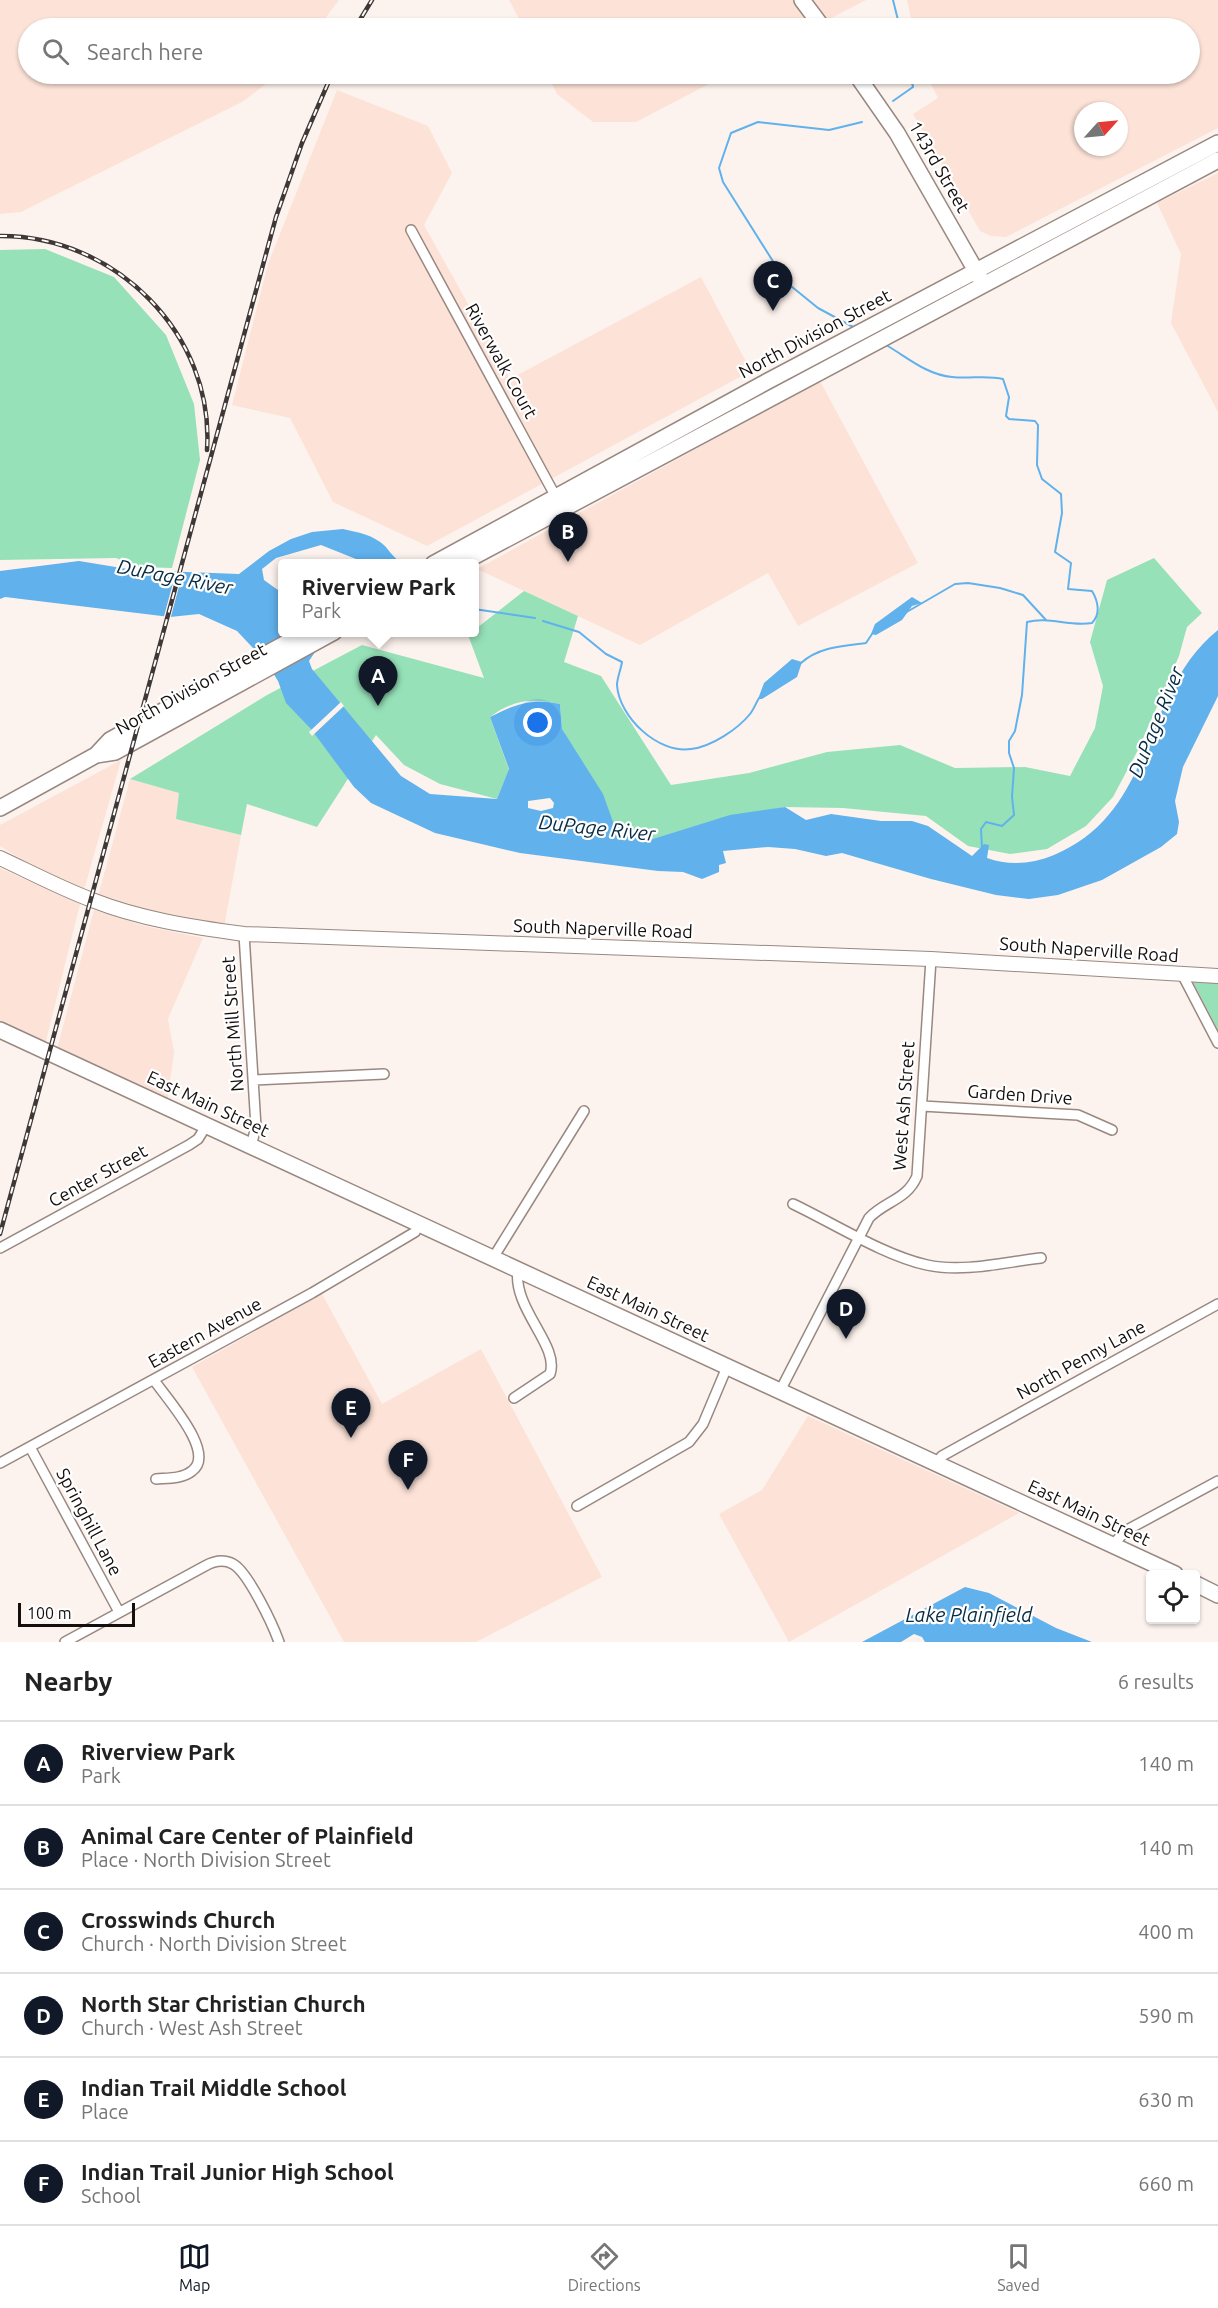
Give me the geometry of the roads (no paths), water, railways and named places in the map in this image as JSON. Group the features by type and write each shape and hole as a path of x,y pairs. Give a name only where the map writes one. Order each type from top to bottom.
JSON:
{"main road":[{"path":"802,0 816,18"},
{"name":"143rd Street","path":"863,84 897,133 979,277"},
{"name":"North Division Street","path":"771,388 891,333 979,277 1218,143"},
{"name":"North Division Street","path":"443,559 559,502 771,388 877,323 979,277 1218,160"},
{"name":"North Division Street","path":"468,559 559,502"},
{"name":"North Division Street","path":"255,668 300,637"},
{"name":"North Division Street","path":"0,808 96,755 110,740 323,637"},
{"name":"South Naperville Road","path":"0,858 91,900 117,909 188,926 244,934 931,958 1218,976"},
{"name":"East Main Street","path":"0,1030 1164,1570"},
{"path":"1200,1586 1218,1595"}],"street":[{"name":"Riverwalk Court","path":"411,230 559,502"},
{"name":"North Mill Street","path":"244,934 256,1127 251,1146"},
{"name":"West Ash Street","path":"780,1391 859,1236 874,1212 900,1198 914,1183 920,1151 931,958"},
{"path":"1182,974 1218,1043"},
{"path":"254,1080 384,1074"},
{"name":"Garden Drive","path":"922,1106 1078,1115 1112,1130"},
{"path":"493,1258 584,1111"},
{"name":"Center Street","path":"0,1248 189,1145 198,1139 206,1126"},
{"path":"794,1204 900,1256 928,1266 957,1267 1041,1258"},
{"name":"Eastern Avenue","path":"0,1462 154,1380 403,1240 415,1232 419,1224"},
{"path":"514,1398 547,1377 552,1368 550,1353 519,1296 515,1284 518,1269"},
{"name":"North Penny Lane","path":"936,1463 942,1456 1218,1304"},
{"path":"578,1506 689,1442 703,1424 727,1367"},
{"path":"154,1380 195,1441 200,1453 198,1465 192,1471 183,1476 156,1479"},
{"name":"Springhill Lane","path":"30,1447 119,1612"},
{"path":"1112,1545 1127,1530 1218,1480"},
{"path":"65,1642 212,1563 226,1562 242,1572 279,1642"}],"water":[{"name":"DuPage River","path":"343,529 376,539 397,559 356,559 321,545 276,558 262,569 264,580 278,590 278,637 306,637 315,652 309,661 312,669 401,776 430,794 497,799 509,769 490,717 524,703 560,704 562,729 603,794 617,833 646,841 730,815 785,807 806,820 831,814 881,821 912,821 928,826 972,856 984,844 989,845 987,858 995,861 1020,863 1037,860 1054,855 1088,835 1112,810 1131,781 1174,686 1193,656 1218,630 1218,696 1183,767 1175,801 1179,822 1177,834 1161,847 1102,880 1058,895 1029,899 996,895 842,853 826,856 795,849 768,847 723,851 726,863 719,865 719,872 702,879 683,872 658,871 520,853 435,833 371,803 354,787 311,729 286,703 278,681 267,663 237,631 199,614 170,617 5,597 0,599 0,571 79,561 134,570 239,574 269,551 291,539 312,532","holes":["550,798 554,803 553,808 541,811 528,808 528,801"]},
{"path":"912,597 922,603 912,606 902,620 876,635 871,634 875,624"},
{"path":"792,659 802,662 797,677 762,699 758,699 764,683"},
{"name":"Lake Plainfield","path":"965,1587 989,1593 1056,1628 1092,1642 925,1642 922,1637 914,1634 901,1642 862,1642"}],"waterway":[{"path":"893,0 898,18"},
{"path":"893,101 913,87 912,84"},
{"path":"855,328 818,308 786,282 723,182 719,168 731,133 758,122 829,130 862,122"},
{"path":"886,345 918,365 943,376 1003,379 1009,397 1006,416 1009,419 1035,421 1038,425 1037,465 1042,479 1061,494 1062,513 1055,552 1071,563 1068,589 1092,591 1097,603 1098,612 1092,623 1075,624 1043,620 1027,622 1022,695 1015,731 1009,741 1009,753 1014,768 1012,797 1014,815 1002,826 986,822 981,829 982,848"},
{"path":"905,613 955,584 968,583 1000,588 1023,595 1046,620"},
{"path":"479,610 535,618"},
{"path":"543,621 579,632 606,654 622,662 617,685 619,697 625,709 642,731 666,746 691,749 715,741 745,720 759,698"},
{"path":"801,663 823,650 866,643 872,634"}],"railway":[{"path":"361,18 372,0"},
{"path":"0,1234 276,217 302,143 328,84"},
{"path":"0,236 42,240 82,253 118,273 149,299 175,331 194,367 205,407 207,450"}],"place":[{"name":"Crosswinds Church","path":"773,311"},
{"name":"Animal Care Center of Plainfield","path":"568,562"},
{"name":"Riverview Park","path":"378,706"},
{"name":"North Star Christian Church","path":"846,1339"},
{"name":"Indian Trail Middle School","path":"351,1438"},
{"name":"Indian Trail Junior High School","path":"408,1490"}]}
